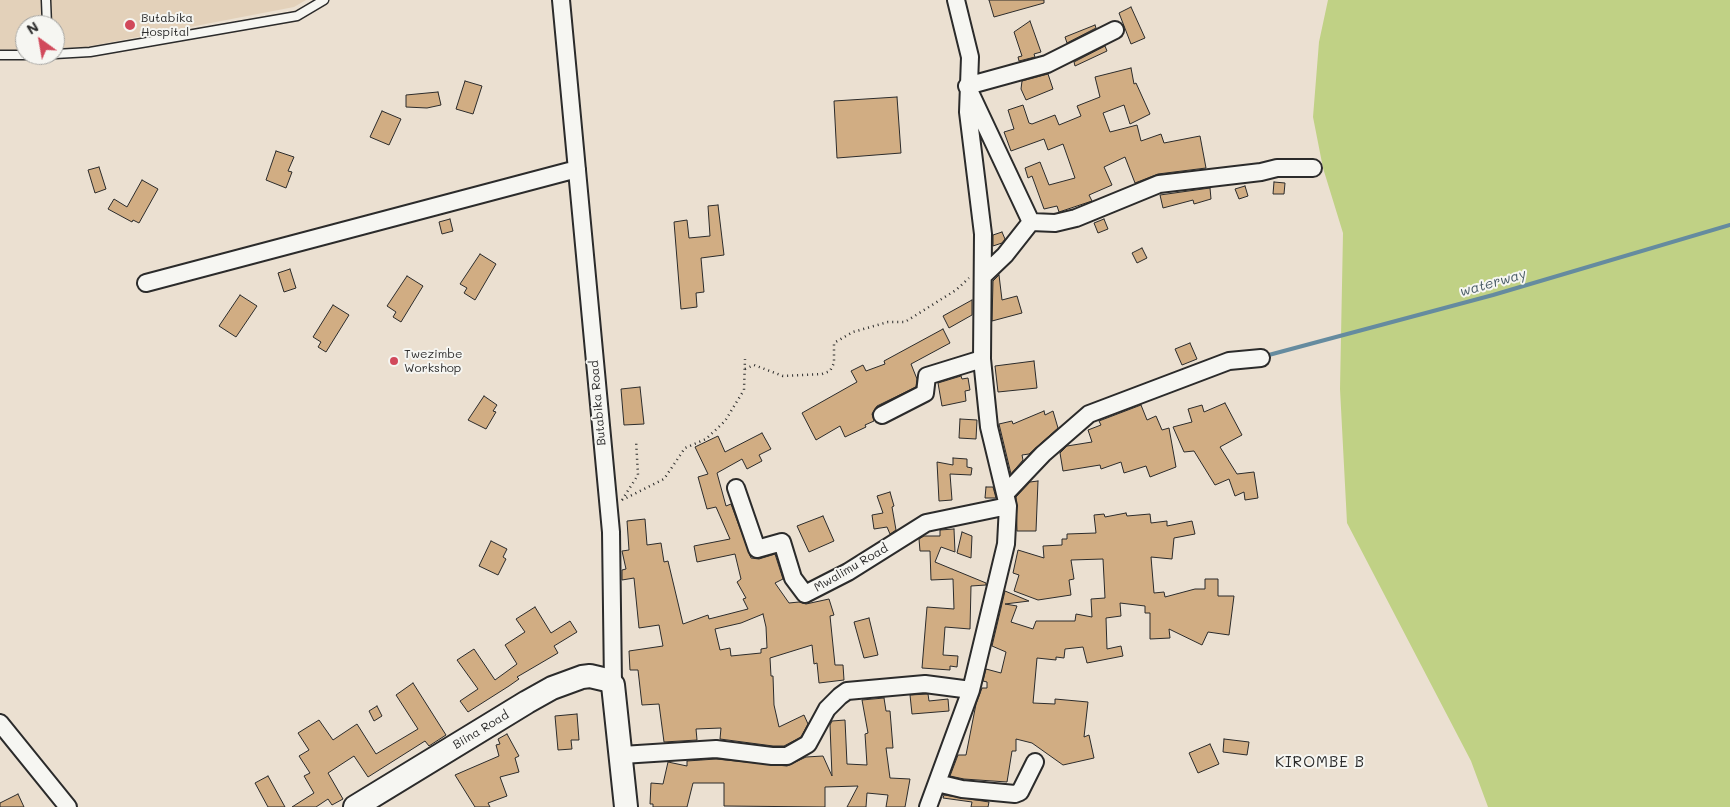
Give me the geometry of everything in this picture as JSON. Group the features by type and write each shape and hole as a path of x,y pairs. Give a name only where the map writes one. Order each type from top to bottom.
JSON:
{"main road":[{"name":"Biina Road","path":"354,807 552,688 590,676 598,677 613,685"},
{"name":"Butabika Road","path":"613,685 622,755 626,807"}],"street":[{"name":"Butabika Road","path":"561,0 611,532 613,685"},
{"path":"928,807 971,690 1006,544 1007,500 989,427 982,359 983,234 968,112 967,86 970,57 956,0"},
{"path":"967,86 1047,64 1116,30"},
{"path":"967,86 1031,222"},
{"path":"1031,222 1056,223 1076,218 1159,184 1261,172 1277,168 1313,168"},
{"path":"146,283 577,169"},
{"path":"984,270 1005,256 1031,222"},
{"path":"1007,500 1043,454 1089,414 1229,360 1261,358"},
{"path":"882,414 925,393 926,376 982,359"},
{"name":"Mwalimu Road","path":"736,488 757,550 782,542 793,578 805,594 848,572 926,523 1007,500"},
{"path":"622,755 716,748 772,756 787,756 808,744 827,709 847,691 926,684 971,690"},
{"path":"0,723 68,807"},
{"path":"937,783 962,789 1015,794 1020,792 1035,762"}],"lane":[{"path":"46,0 47,15"},
{"path":"65,53 90,52 297,16 324,0"},
{"path":"0,55 15,55"}],"path":[{"path":"745,369 754,365 783,376 822,374 830,371 834,363 834,343 853,332 888,322 905,322 984,270"},
{"path":"636,440 638,475 621,501 664,478 685,448 706,439 725,421 744,390 745,359"}],"shaded area":[{"name":"Butabika Hospital","path":"0,0 306,0 294,7 86,47 65,48 65,15 15,15 15,50 0,51"}],"green space":[{"path":"1328,0 1730,0 1730,807 1488,807 1471,761 1347,523 1340,389 1343,233 1323,168 1313,117 1319,42"}],"building":[{"path":"989,0 1044,0 1044,3 994,17"},
{"path":"1131,7 1145,38 1131,44 1119,13"},
{"path":"1030,21 1041,52 1034,54 1035,57 1019,61 1018,57 1022,56 1014,32"},
{"path":"1095,25 1096,28 1067,43 1065,37"},
{"path":"1105,46 1107,51 1075,66 1074,62"},
{"path":"1131,68 1134,84 1136,83 1150,114 1130,124 1124,105 1103,113 1110,132 1137,125 1141,141 1161,134 1164,143 1200,136 1206,168 1158,174 1135,183 1125,157 1104,167 1112,185 1089,195 1092,201 1059,212 1057,206 1044,209 1032,176 1028,178 1025,168 1040,162 1049,185 1075,178 1063,144 1048,150 1044,139 1011,151 1004,132 1014,129 1008,110 1023,105 1029,123 1032,124 1055,115 1059,125 1081,116 1077,106 1100,97 1095,77"},
{"path":"1048,74 1053,89 1026,100 1021,89 1022,81"},
{"path":"465,81 482,86 473,114 456,109"},
{"path":"438,92 441,105 427,108 406,107 406,95"},
{"path":"897,97 901,153 837,158 834,101"},
{"path":"382,111 401,119 389,145 370,137"},
{"path":"276,151 294,157 288,171 292,172 286,188 266,180"},
{"path":"99,167 106,189 95,193 88,170"},
{"path":"142,180 158,189 139,223 133,220 132,222 108,209 114,199 127,207"},
{"path":"1274,182 1285,183 1284,194 1273,194"},
{"path":"1245,186 1248,196 1239,199 1235,189"},
{"path":"1210,188 1211,199 1194,204 1193,200 1163,208 1160,195"},
{"path":"718,205 724,255 701,258 704,292 696,293 697,307 681,309 674,222 687,220 689,238 710,236 708,206"},
{"path":"450,219 453,231 442,234 439,222"},
{"path":"1104,219 1108,229 1098,233 1094,223"},
{"path":"1002,232 1005,239 1002,243 993,246 993,235"},
{"path":"1142,248 1147,258 1137,263 1132,253"},
{"path":"480,254 496,264 475,300 464,293 467,288 460,284"},
{"path":"290,269 296,288 284,292 278,273"},
{"path":"999,275 1002,300 1017,296 1022,313 992,321 993,281"},
{"path":"407,276 423,286 401,322 393,317 396,312 387,306"},
{"path":"240,295 257,306 236,337 219,326"},
{"path":"972,300 972,315 949,328 943,316"},
{"path":"333,305 349,315 326,352 318,347 321,342 313,337"},
{"path":"943,329 950,343 911,364 917,379 916,387 877,406 872,414 874,421 865,425 866,427 845,437 840,426 816,440 802,413 857,382 851,371 863,365 866,371 885,364 884,361"},
{"path":"1190,343 1197,359 1182,365 1175,349"},
{"path":"1034,361 1037,388 998,392 995,366"},
{"path":"961,376 962,379 968,378 970,390 965,391 966,401 942,406 938,383"},
{"path":"640,387 644,424 624,425 621,389"},
{"path":"484,396 497,405 493,411 496,412 486,429 468,420"},
{"path":"1225,403 1242,435 1220,447 1237,474 1254,472 1258,498 1245,500 1244,492 1235,496 1229,479 1215,485 1194,451 1184,452 1173,427 1192,422 1188,409 1202,405 1204,412"},
{"path":"1141,405 1147,420 1156,416 1162,430 1169,428 1176,467 1150,477 1146,466 1124,473 1121,462 1101,469 1100,465 1063,471 1060,453 1067,446 1092,442 1088,430 1101,425 1099,421"},
{"path":"1044,411 1045,415 1053,411 1058,428 1029,454 1022,455 1023,460 1011,474 999,424 1012,421 1013,424"},
{"path":"960,419 977,420 976,439 959,438"},
{"path":"762,433 771,449 759,455 762,461 747,469 742,459 717,473 726,506 731,504 751,558 759,559 775,554 783,579 775,583 789,603 799,602 806,604 829,599 834,615 830,616 835,665 843,665 844,680 819,683 817,663 814,664 812,645 770,658 774,705 779,727 804,715 808,724 801,737 784,746 720,739 721,728 696,729 697,740 664,742 659,704 642,705 638,670 630,670 629,651 663,646 659,625 639,628 634,578 622,580 622,570 626,569 622,551 629,550 627,521 645,519 647,545 661,543 664,562 668,561 683,624 708,615 709,619 748,609 743,599 746,598 737,582 741,579 735,554 697,562 694,546 730,539 716,507 707,509 698,477 708,474 695,447 718,436 725,452","holes":["763,614 767,648 761,649 761,653 731,656 730,648 720,650 715,629 741,623"]},
{"path":"953,458 967,459 967,467 972,468 971,475 950,474 952,500 939,501 937,462 953,465"},
{"path":"1038,481 1036,531 1017,531 1016,497 1030,482"},
{"path":"986,487 993,487 996,498 985,498"},
{"path":"890,492 894,506 892,507 896,530 890,534 887,527 874,529 872,515 883,513 877,496"},
{"path":"1126,513 1127,516 1150,514 1151,523 1167,521 1167,526 1192,521 1195,534 1174,538 1172,559 1151,557 1154,593 1164,592 1165,597 1195,589 1205,589 1205,579 1218,579 1218,596 1234,596 1229,635 1208,632 1202,645 1169,629 1170,638 1150,639 1150,613 1145,613 1145,606 1120,603 1121,616 1106,618 1107,649 1121,646 1123,656 1087,663 1083,647 1065,649 1064,658 1056,657 1056,660 1037,658 1033,703 1055,704 1055,699 1088,702 1084,737 1089,735 1094,758 1063,765 1032,743 1016,739 1016,751 1012,751 1007,782 964,779 950,776 958,755 966,755 976,704 982,688 987,688 987,682 983,681 986,669 1001,673 1006,652 992,646 1005,591 1029,601 1005,604 1017,606 1011,622 1033,629 1036,621 1075,621 1076,614 1092,617 1091,599 1105,598 1103,559 1071,560 1074,579 1069,580 1071,595 1038,600 1014,591 1019,575 1013,573 1018,550 1044,558 1043,546 1062,545 1062,539 1067,539 1067,534 1096,533 1094,515 1104,514 1105,517"},
{"path":"823,516 834,541 809,552 797,526"},
{"path":"954,529 955,552 941,547 935,562 986,583 986,585 971,586 970,629 945,627 943,655 958,656 957,667 950,666 950,670 922,668 927,607 954,609 953,579 931,580 930,551 920,551 919,539 924,536 940,536 940,530"},
{"path":"962,532 972,536 971,558 957,553"},
{"path":"491,541 507,549 503,557 506,559 498,575 479,566"},
{"path":"535,607 551,633 570,621 577,632 554,646 558,653 517,677 519,679 468,712 460,701 478,689 457,660 474,649 495,680 517,664 505,645 525,632 516,619"},
{"path":"869,618 878,655 864,658 854,622"},
{"path":"413,683 446,735 429,746 425,741 368,777 354,756 328,773 343,799 332,805 328,799 316,807 292,807 314,793 304,776 310,773 299,756 309,750 298,733 319,720 333,740 357,724 376,754 418,729 396,695"},
{"path":"928,694 929,701 948,699 949,711 912,714 910,695"},
{"path":"884,698 886,711 890,711 893,748 886,748 890,778 910,779 905,807 886,807 888,795 867,793 866,807 847,807 858,786 825,787 825,807 724,806 724,783 693,783 687,807 653,807 653,804 650,804 651,783 663,784 668,762 687,766 687,761 716,759 787,766 806,757 823,756 832,776 830,725 832,721 845,720 847,764 867,765 865,734 868,733 862,700"},
{"path":"377,706 382,716 374,721 369,711"},
{"path":"577,714 579,740 571,740 572,749 558,750 555,716"},
{"path":"507,734 519,756 515,758 519,772 500,777 507,796 488,803 490,807 475,807 455,775 499,756 496,745 500,744 498,739"},
{"path":"1224,739 1249,742 1247,755 1223,752"},
{"path":"1210,744 1219,764 1198,773 1189,753"},
{"path":"268,776 285,807 268,807 255,783"},
{"path":"18,794 24,807 0,807 0,803"},
{"path":"944,795 989,802 988,807 971,807 972,802 943,798"}],"waterway":[{"name":"waterway","path":"1265,356 1493,295 1730,225"}],"place":[{"name":"Butabika Hospital","path":"130,25"},
{"name":"Twezimbe Workshop","path":"394,361"}],"district":[{"name":"KIROMBE B","path":"1320,762"}]}
